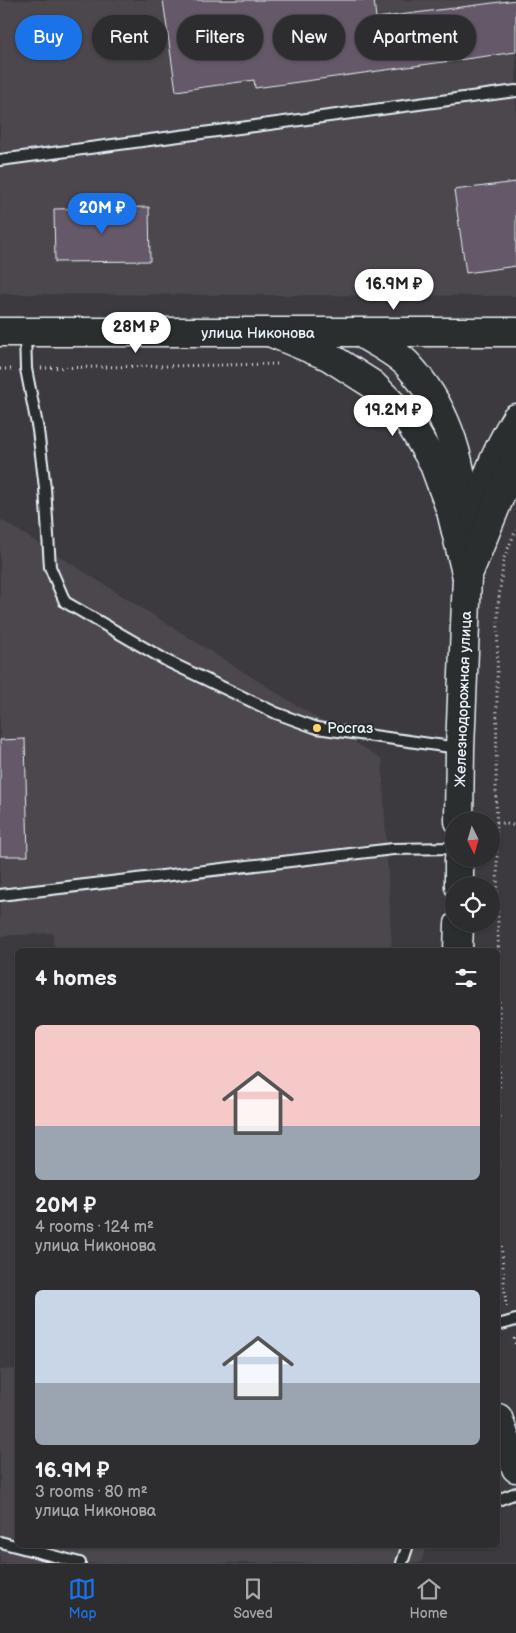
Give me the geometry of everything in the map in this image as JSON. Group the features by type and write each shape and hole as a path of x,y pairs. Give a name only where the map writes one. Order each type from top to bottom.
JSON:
{"main road":[{"name":"улица Никонова","path":"13,332 516,332"},
{"path":"361,332 407,364 433,399 453,440 466,495 467,577"},
{"name":"Железнодорожная улица","path":"272,333 328,356 372,384 408,420 433,462 451,511 467,577 459,812"},
{"path":"467,577 480,493 499,445 516,418"},
{"name":"Железнодорожная улица","path":"467,577 516,456"},
{"path":"458,948 459,932"},
{"path":"500,1424 516,1468"}],"lane":[{"path":"0,160 516,91"},
{"path":"13,332 26,368 38,430 45,488 50,567 65,602 169,662 276,713 317,728 460,748"},
{"path":"0,895 393,850 445,848"},
{"path":"500,1324 513,1320"},
{"path":"500,1499 516,1493"},
{"path":"0,1542 15,1546"},
{"path":"23,1548 80,1563"},
{"path":"402,1563 407,1548"}],"path":[{"path":"0,369 280,364"},
{"path":"497,812 498,605 504,558 516,530"},
{"path":"500,823 516,826"},
{"path":"498,868 499,948"},
{"path":"500,1231 505,1303 513,1320 516,1347"}],"shaded area":[{"path":"0,0 516,0 516,296 0,294"},
{"path":"0,519 382,759 392,948 54,948 53,933 0,936"},
{"path":"15,1369 15,1548 425,1548 421,1563 0,1563 0,1370"}],"building":[{"path":"163,0 374,0 376,15 355,15 355,60 458,60 255,88 254,80 176,91 167,28 167,15 165,15"},
{"path":"516,0 516,52 476,58 476,15 399,15"},
{"path":"516,182 516,266 466,273 454,190"},
{"path":"149,207 150,261 55,262 54,209"},
{"path":"25,739 28,856 0,856 0,740"}],"place":[{"name":"Росгаз","path":"317,728"}]}
